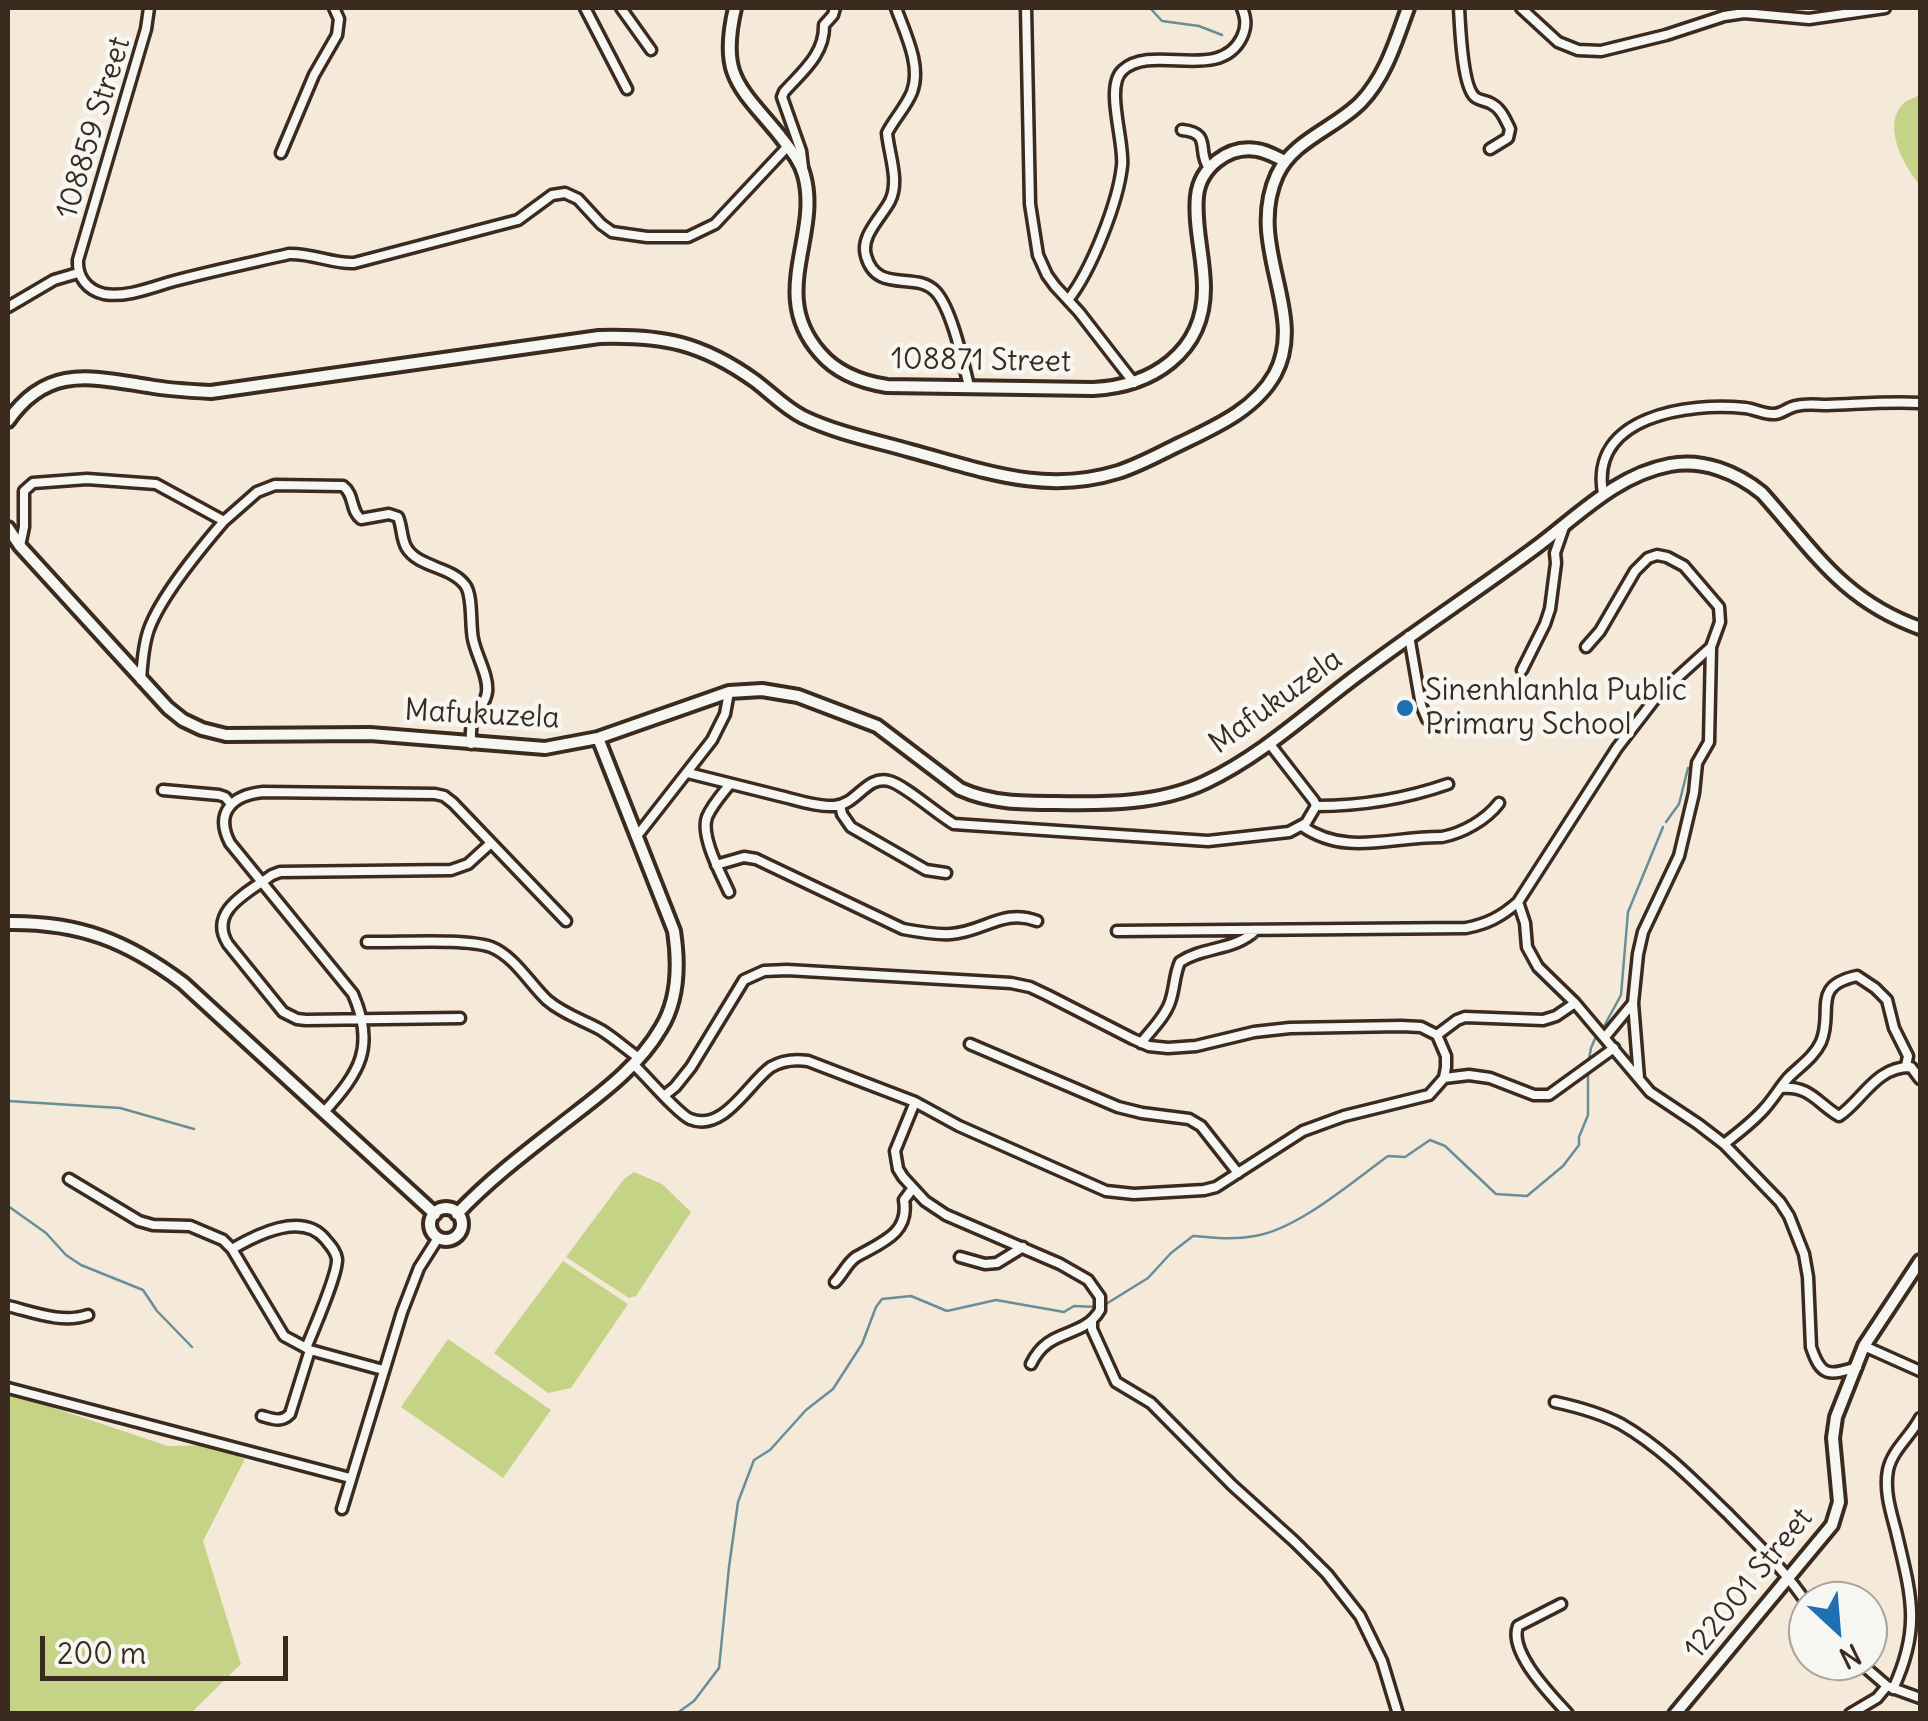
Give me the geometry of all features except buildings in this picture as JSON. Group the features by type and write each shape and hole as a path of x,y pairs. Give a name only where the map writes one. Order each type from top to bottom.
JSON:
{"main road":[{"path":"735,8 728,44 731,67 742,90 804,172"},
{"path":"8,421 25,400 49,384 85,376 211,392 599,337 639,336 708,353 804,418 861,437 1019,480 1054,482 1102,477 1146,462 1242,411 1257,399 1277,371 1285,328 1266,219 1272,187 1285,161 1350,113 1370,91 1385,66 1405,8"},
{"path":"1209,168 1224,156 1243,149 1285,161"},
{"name":"108871 Street","path":"804,172 807,195 796,300 803,325 816,348 839,369 871,384 887,386 1093,389 1119,388 1169,364 1198,323 1204,283 1197,192 1209,168"},
{"name":"Mafukuzela","path":"8,528 14,543 168,708 202,729 226,735 370,734 545,748 598,738 729,692 777,692 877,726 960,789 1013,804 1115,802 1174,794 1205,782 1269,743 1603,494 1642,474 1674,464 1707,465 1734,474 1762,492 1844,586 1883,612 1920,628"},
{"path":"457,1214 510,1164 592,1101 636,1061 662,1028 675,994 678,959 674,932 598,738"},
{"path":"8,923 68,927 130,948 183,984 435,1214"},
{"path":"444,1209 457,1214 462,1226 458,1234 451,1239 438,1238 430,1224 435,1214 444,1209"},
{"name":"122001 Street","path":"1675,1714 1838,1514 1833,1438 1836,1417 1864,1346 1920,1261"}],"street":[{"name":"108859 Street","path":"78,273 78,260 149,8"},
{"path":"281,153 314,75 336,35 339,19 334,8"},
{"path":"584,8 627,90"},
{"path":"621,8 652,50"},
{"path":"804,172 782,97 819,51 825,22 835,8"},
{"path":"896,8 915,74 912,92 886,134 894,192 864,247 876,273 889,281 927,285 941,300 970,386"},
{"path":"1026,8 1034,242 1047,276 1134,383"},
{"path":"1068,300 1085,277 1116,194 1122,166 1114,89 1120,72 1146,61 1209,60 1222,56 1238,44 1244,33 1246,20 1242,8"},
{"path":"1459,8 1460,38 1470,88 1475,97 1498,109 1510,129 1508,138 1490,149"},
{"path":"1521,8 1558,42 1578,50 1601,51 1744,12 1809,19 1885,8"},
{"path":"1182,130 1199,134 1209,168"},
{"path":"8,308 54,280 78,273 94,290 120,294 289,254 354,264 518,220 552,195 565,192 578,199 612,232 688,237 716,224 788,146"},
{"path":"1603,494 1601,480 1610,447 1636,424 1655,416 1701,408 1747,408 1774,414 1802,404 1920,404"},
{"path":"14,543 24,527 24,492 33,483 86,479 156,484 224,521"},
{"path":"141,680 149,628 167,597 224,521 257,492 275,484 343,486 350,493 357,517 398,517 404,543 411,552 459,579 468,590 474,640 488,688 474,720 472,744"},
{"path":"1522,670 1550,609 1555,553 1564,524"},
{"path":"1586,647 1640,566 1657,555 1684,566 1720,608 1720,622 1711,647 1709,742 1698,763 1679,856 1643,932 1638,954 1633,1003 1638,1078"},
{"path":"1409,636 1424,713 1431,724 1439,726"},
{"path":"1117,931 1484,925 1518,902 1635,725 1657,696 1711,647"},
{"path":"636,836 720,728 729,692"},
{"path":"1269,743 1316,806"},
{"path":"688,772 825,806 854,800 872,782 892,781 954,824 1208,841 1289,832 1302,826 1316,806"},
{"path":"730,784 706,819 705,829 716,865 730,892"},
{"path":"1316,806 1404,798 1448,784"},
{"path":"163,790 219,795 231,804"},
{"path":"324,1112 343,1090 362,1057 364,1020 353,994 227,837 225,813 231,804 248,794 263,792 444,796 566,920"},
{"path":"1302,826 1316,836 1338,843 1442,837 1486,816 1499,803"},
{"path":"840,805 851,827 926,870 946,872"},
{"path":"460,1018 306,1020 290,1016 228,944 221,929 225,912 280,872 451,870 468,864 491,843"},
{"path":"716,865 744,857 756,859 903,929 928,934 970,931 1014,916 1037,921"},
{"path":"1518,902 1526,922 1531,956 1605,1036 1650,1092 1724,1144 1780,1202 1798,1235 1808,1277 1811,1347 1819,1366 1832,1374 1856,1367"},
{"path":"1141,1043 1168,1009 1180,962 1199,952 1241,942 1256,930"},
{"path":"367,942 464,943 501,952 548,1001 602,1031 636,1061 665,1095 686,1118 701,1121 721,1114 736,1105 770,1068 780,1062 808,1060 915,1102 959,1126 1106,1190 1134,1194 1216,1187 1303,1131 1344,1116 1428,1096 1444,1078 1446,1056 1436,1036 1420,1027 1401,1026 1290,1028 1178,1048 1149,1046 1047,995 1011,983 764,971 744,980 691,1067 665,1095"},
{"path":"1724,1144 1756,1117 1816,1052 1825,1031 1827,993 1838,982 1857,976 1887,1000 1894,1028 1908,1056 1906,1066"},
{"path":"1436,1036 1465,1016 1543,1020 1575,1003"},
{"path":"1605,1036 1633,1003"},
{"path":"970,1044 1118,1107 1189,1119 1201,1126 1238,1174"},
{"path":"1444,1078 1490,1078 1534,1095 1549,1095 1614,1048"},
{"path":"1780,1088 1790,1087 1818,1098 1839,1116 1868,1086 1906,1066 1920,1079"},
{"path":"915,1102 895,1151 898,1169 913,1188 946,1214 1060,1264 1098,1290 1100,1310 1092,1322 1048,1342 1031,1364"},
{"path":"68,1178 139,1221 190,1226 224,1240 289,1340 384,1370"},
{"path":"835,1282 854,1258 880,1245 904,1222 904,1200 913,1188"},
{"path":"232,1249 267,1230 305,1227 317,1231 337,1258 290,1414 278,1420 262,1416"},
{"path":"342,1509 402,1312 418,1268 438,1238"},
{"path":"960,1257 997,1263 1022,1247"},
{"path":"8,1306 62,1318 88,1314"},
{"path":"1092,1322 1116,1382 1151,1403 1327,1574 1360,1616 1382,1661 1398,1714"},
{"path":"1864,1346 1920,1371"},
{"path":"8,1388 350,1478"},
{"path":"1555,1402 1595,1412 1643,1438 1703,1490 1792,1581"},
{"path":"1850,1714 1890,1687 1908,1650 1912,1616 1887,1475 1894,1456 1920,1418"},
{"path":"1561,1604 1518,1626 1515,1638 1544,1687 1568,1714"},
{"path":"1883,1681 1920,1698"}],"green space":[{"path":"1920,95 1920,185 1897,145 1895,122 1905,102"},
{"path":"634,1172 662,1184 691,1212 636,1296 629,1298 566,1257 624,1179"},
{"path":"563,1261 628,1304 571,1388 548,1393 494,1353"},
{"path":"448,1339 551,1410 503,1478 401,1407"},
{"path":"8,1395 168,1446 212,1445 245,1459 203,1541 241,1664 191,1713 8,1714"}],"waterway":[{"path":"1150,8 1162,21 1199,26 1222,35"},
{"path":"1666,822 1679,804 1688,768"},
{"path":"1603,1028 1621,995 1628,912 1663,827"},
{"path":"1588,1064 1597,1034"},
{"path":"1106,1304 1148,1278 1193,1236 1239,1238 1272,1232 1324,1203 1388,1156 1405,1157 1430,1140 1445,1146 1496,1194 1527,1196 1563,1166 1579,1145 1588,1115 1588,1074"},
{"path":"8,1101 120,1108 194,1129"},
{"path":"8,1206 81,1265 143,1290 157,1311 192,1347"},
{"path":"676,1714 694,1701 719,1668 738,1502 754,1460 770,1450 806,1410 833,1389 862,1344 882,1299 911,1296 947,1311 996,1300 1064,1312 1074,1306 1098,1307"}],"place":[{"name":"Sinenhlanhla Public Primary School","path":"1405,708"}]}
